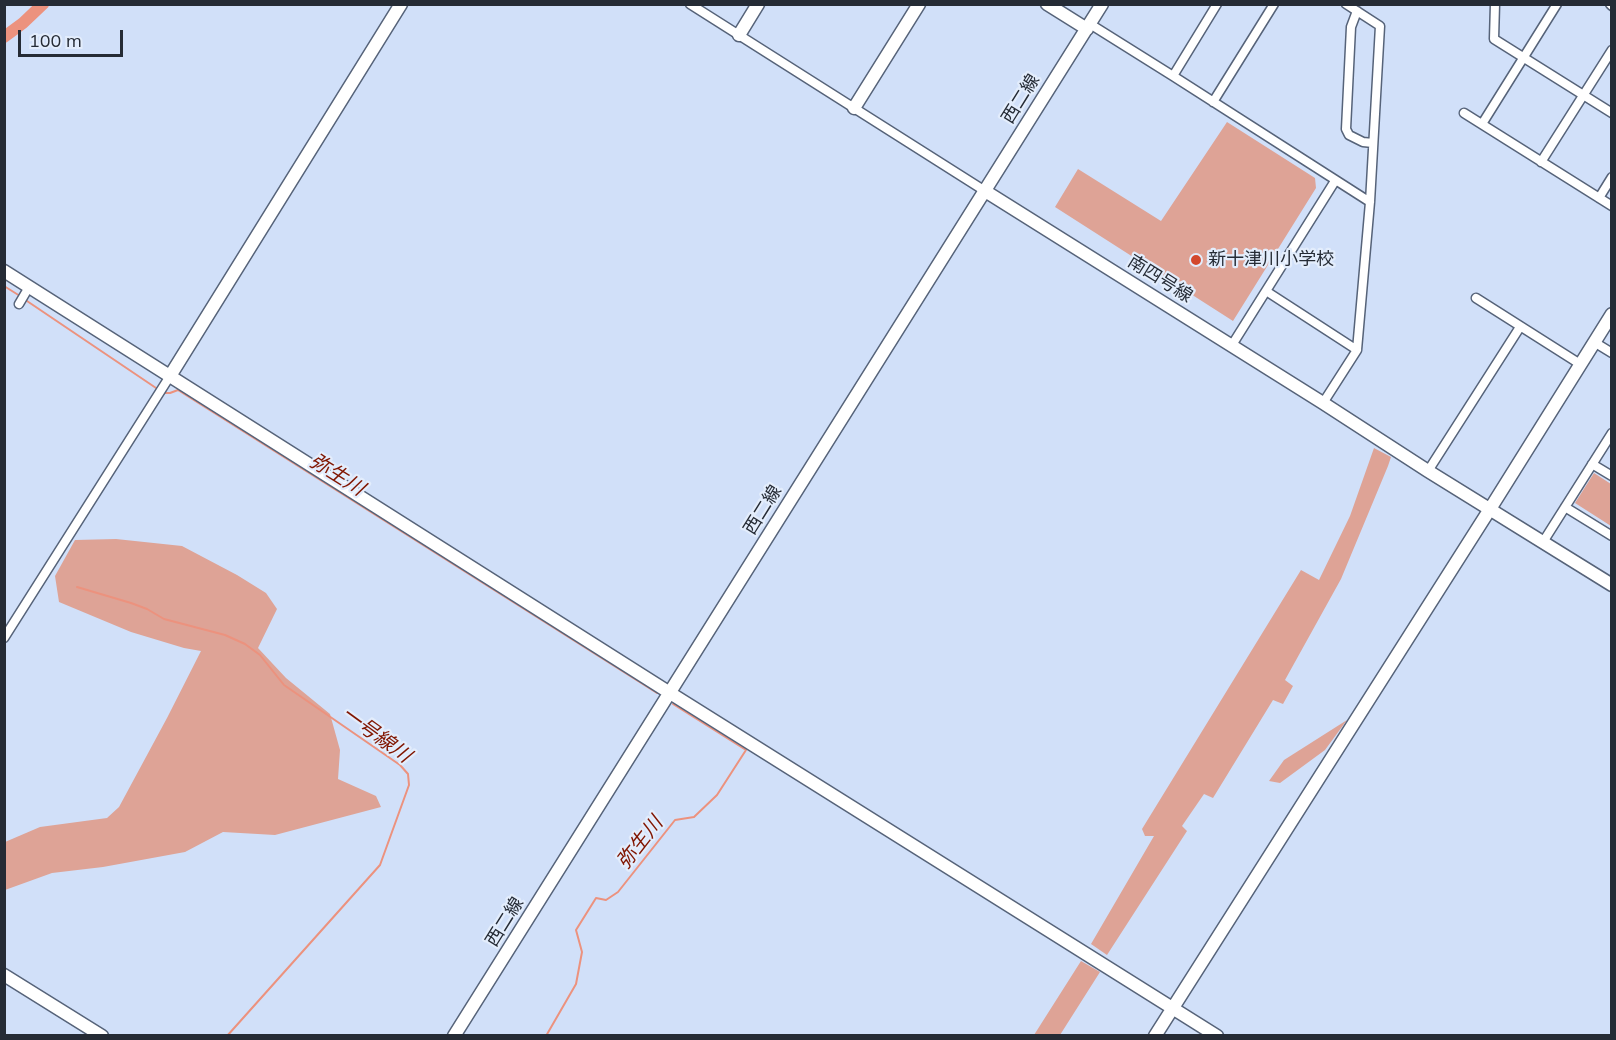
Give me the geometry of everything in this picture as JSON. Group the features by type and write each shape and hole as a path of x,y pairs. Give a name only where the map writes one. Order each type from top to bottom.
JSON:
{"street":[{"path":"4,638 164,386 401,4"},
{"name":"南四号線","path":"690,4 1611,585"},
{"path":"739,35 758,4"},
{"path":"854,108 919,4"},
{"path":"1047,4 1173,76 1370,202"},
{"name":"西二線","path":"454,1035 1102,4"},
{"path":"1173,76 1217,4"},
{"path":"1213,102 1274,4"},
{"path":"1323,403 1357,350 1370,202 1380,26 1346,4"},
{"path":"1495,4 1494,39 1611,113"},
{"path":"1482,124 1557,4"},
{"path":"1357,11 1351,27 1346,129 1349,135 1363,142 1373,143"},
{"path":"1541,162 1611,50"},
{"path":"1464,113 1611,206"},
{"path":"1599,198 1611,177"},
{"path":"1232,345 1335,181"},
{"path":"4,271 27,291 164,386 670,693 1216,1035"},
{"path":"20,304 27,291"},
{"path":"1266,291 1357,350"},
{"path":"1476,298 1580,364"},
{"path":"1155,1035 1490,509 1611,314"},
{"path":"1428,471 1520,327"},
{"path":"1594,342 1611,353"},
{"path":"1543,542 1611,433"},
{"path":"1592,464 1611,476"},
{"path":"1565,507 1611,536"},
{"path":"4,975 102,1035"}],"shaded area":[{"path":"1227,122 1315,178 1316,188 1233,321 1055,207 1078,169 1161,221"},
{"path":"1374,448 1391,457 1388,466 1341,579 1285,680 1293,686 1283,704 1273,700 1213,798 1204,794 1182,826 1187,831 1107,955 1091,944 1154,836 1145,836 1142,829 1301,570 1319,580 1350,516"},
{"path":"1594,473 1611,484 1611,526 1575,503"},
{"path":"116,539 182,546 266,593 277,609 258,648 286,678 330,714 340,750 338,779 376,796 381,807 275,835 223,832 185,852 103,867 52,873 5,890 5,842 40,827 107,818 119,807 201,651 131,632 59,602 55,576 75,540"},
{"path":"1347,720 1325,750 1280,783 1269,781 1284,760"},
{"path":"1081,961 1100,972 1060,1035 1034,1035"}],"waterway":[{"path":"4,37 43,4"},
{"name":"弥生川","path":"4,286 20,296"},
{"name":"弥生川","path":"24,299 159,390"},
{"name":"弥生川","path":"164,393 178,390 657,693"},
{"name":"一号線川","path":"77,587 131,603 164,619 225,635 245,644 260,655 284,685 400,765 408,774 409,785 380,865 227,1036"},
{"name":"弥生川","path":"546,1036 576,984 582,952 576,930 596,898 606,900 618,892 675,820 694,817 717,795 746,750 673,704"}],"place":[{"name":"新十津川小学校","path":"1196,260"}]}
